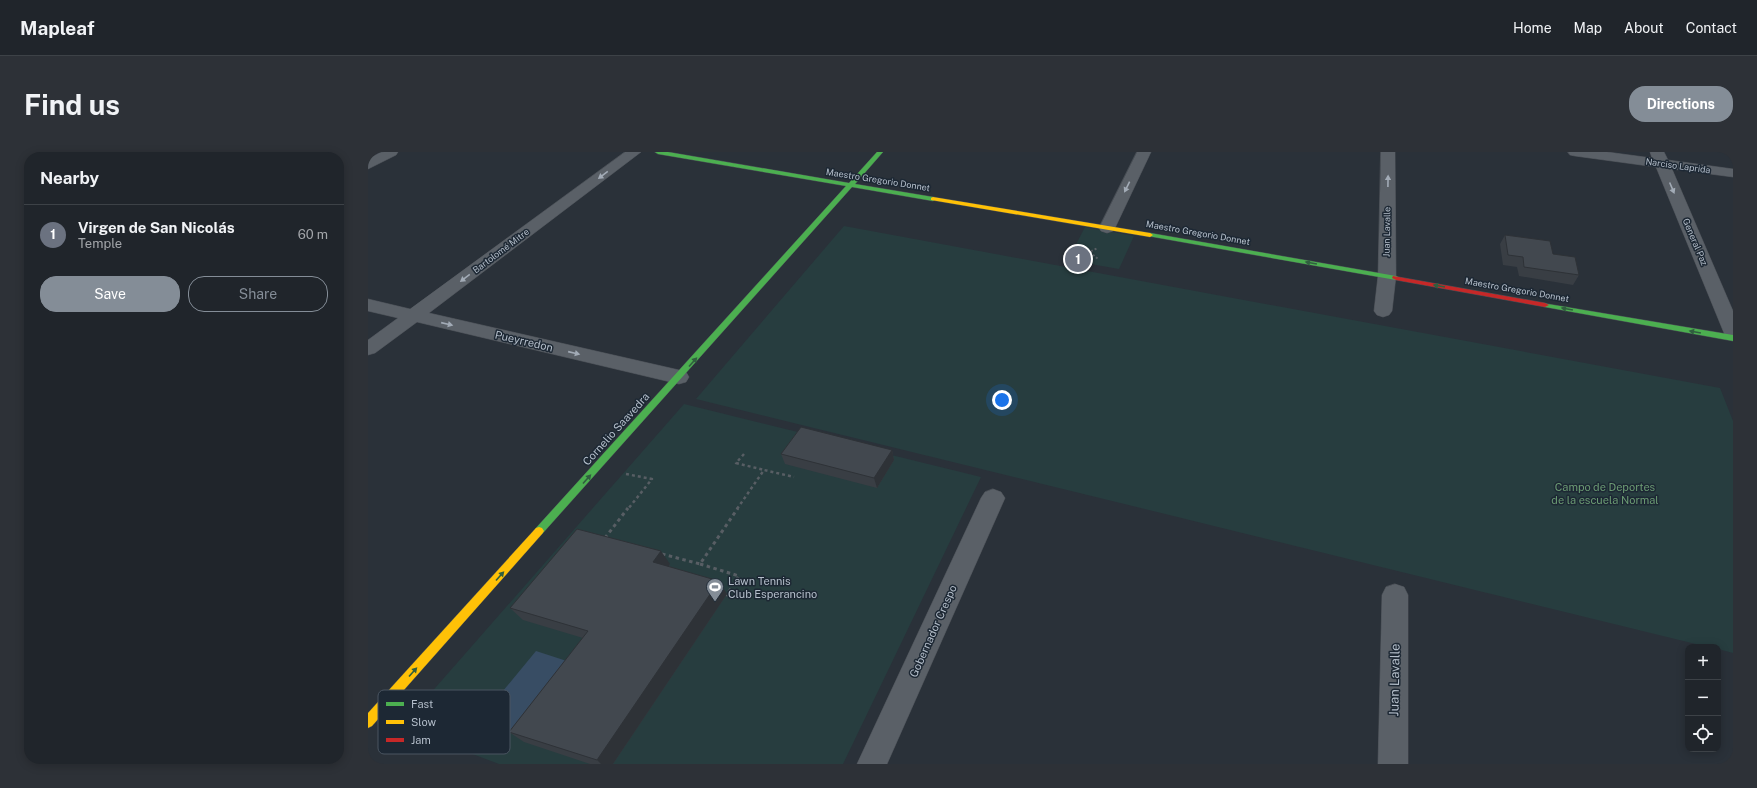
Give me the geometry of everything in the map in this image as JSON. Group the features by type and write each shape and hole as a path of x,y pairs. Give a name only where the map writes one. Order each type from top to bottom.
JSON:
{"street":[{"path":"368,165 391,152"},
{"name":"Bartolomé Mitre","path":"368,349 634,152"},
{"name":"Maestro Gregorio Donnet","path":"658,152 849,186 1107,228 1386,276 1733,338"},
{"name":"Cornelio Saavedra","path":"397,690 598,468 880,152"},
{"path":"1107,228 1144,152"},
{"name":"Juan Lavalle","path":"1384,311 1388,152"},
{"name":"Narciso Laprida","path":"1575,152 1660,158 1733,173"},
{"name":"General Paz","path":"1660,158 1733,333"},
{"name":"Pueyrredon","path":"368,305 679,377"},
{"name":"Gobernador Crespo","path":"872,764 993,498"},
{"name":"Juan Lavalle","path":"1393,764 1395,596"},
{"name":"Cornelio Saavedra","path":"368,722 378,711"}],"path":[{"path":"1090,252 1098,259"},
{"path":"744,454 736,463 794,477"},
{"path":"598,468 652,479 604,538 611,540"},
{"path":"700,564 764,470"},
{"path":"655,552 739,576 722,601"}],"green space":[{"name":"Campo de Deportes de la escuela Normal","path":"844,226 1720,388 1733,421 1733,653 1721,650 1721,644 1696,644 696,399"},
{"path":"1085,227 1134,236 1119,269 1068,260"},
{"name":"Lawn Tennis Club Esperancino","path":"684,404 981,477 843,764 499,764 473,754 510,754 510,690 433,690"}],"water":[{"path":"536,651 579,665 523,737 510,732 510,690 504,690"}],"building":[{"path":"1505,235 1550,241 1553,254 1575,257 1579,275 1524,267 1523,257 1508,255"},
{"path":"801,427 892,450 874,478 781,454"},
{"path":"577,529 661,551 653,562 719,581 597,760 510,732 588,631 510,608"}],"traffic: fast":[{"path":"658,152 933,199"},
{"path":"539,531 880,152"},
{"path":"1150,235 1396,278"},
{"path":"1545,305 1733,338"}],"traffic: slow":[{"path":"933,199 1150,235"},
{"path":"397,690 539,531"},
{"path":"368,722 378,711"}],"traffic: jam":[{"path":"1396,278 1545,305"}],"place":[{"name":"Virgen de San Nicolás","path":"1078,259"},
{"name":"Lawn Tennis Club Esperancino","path":"715,602"}]}
